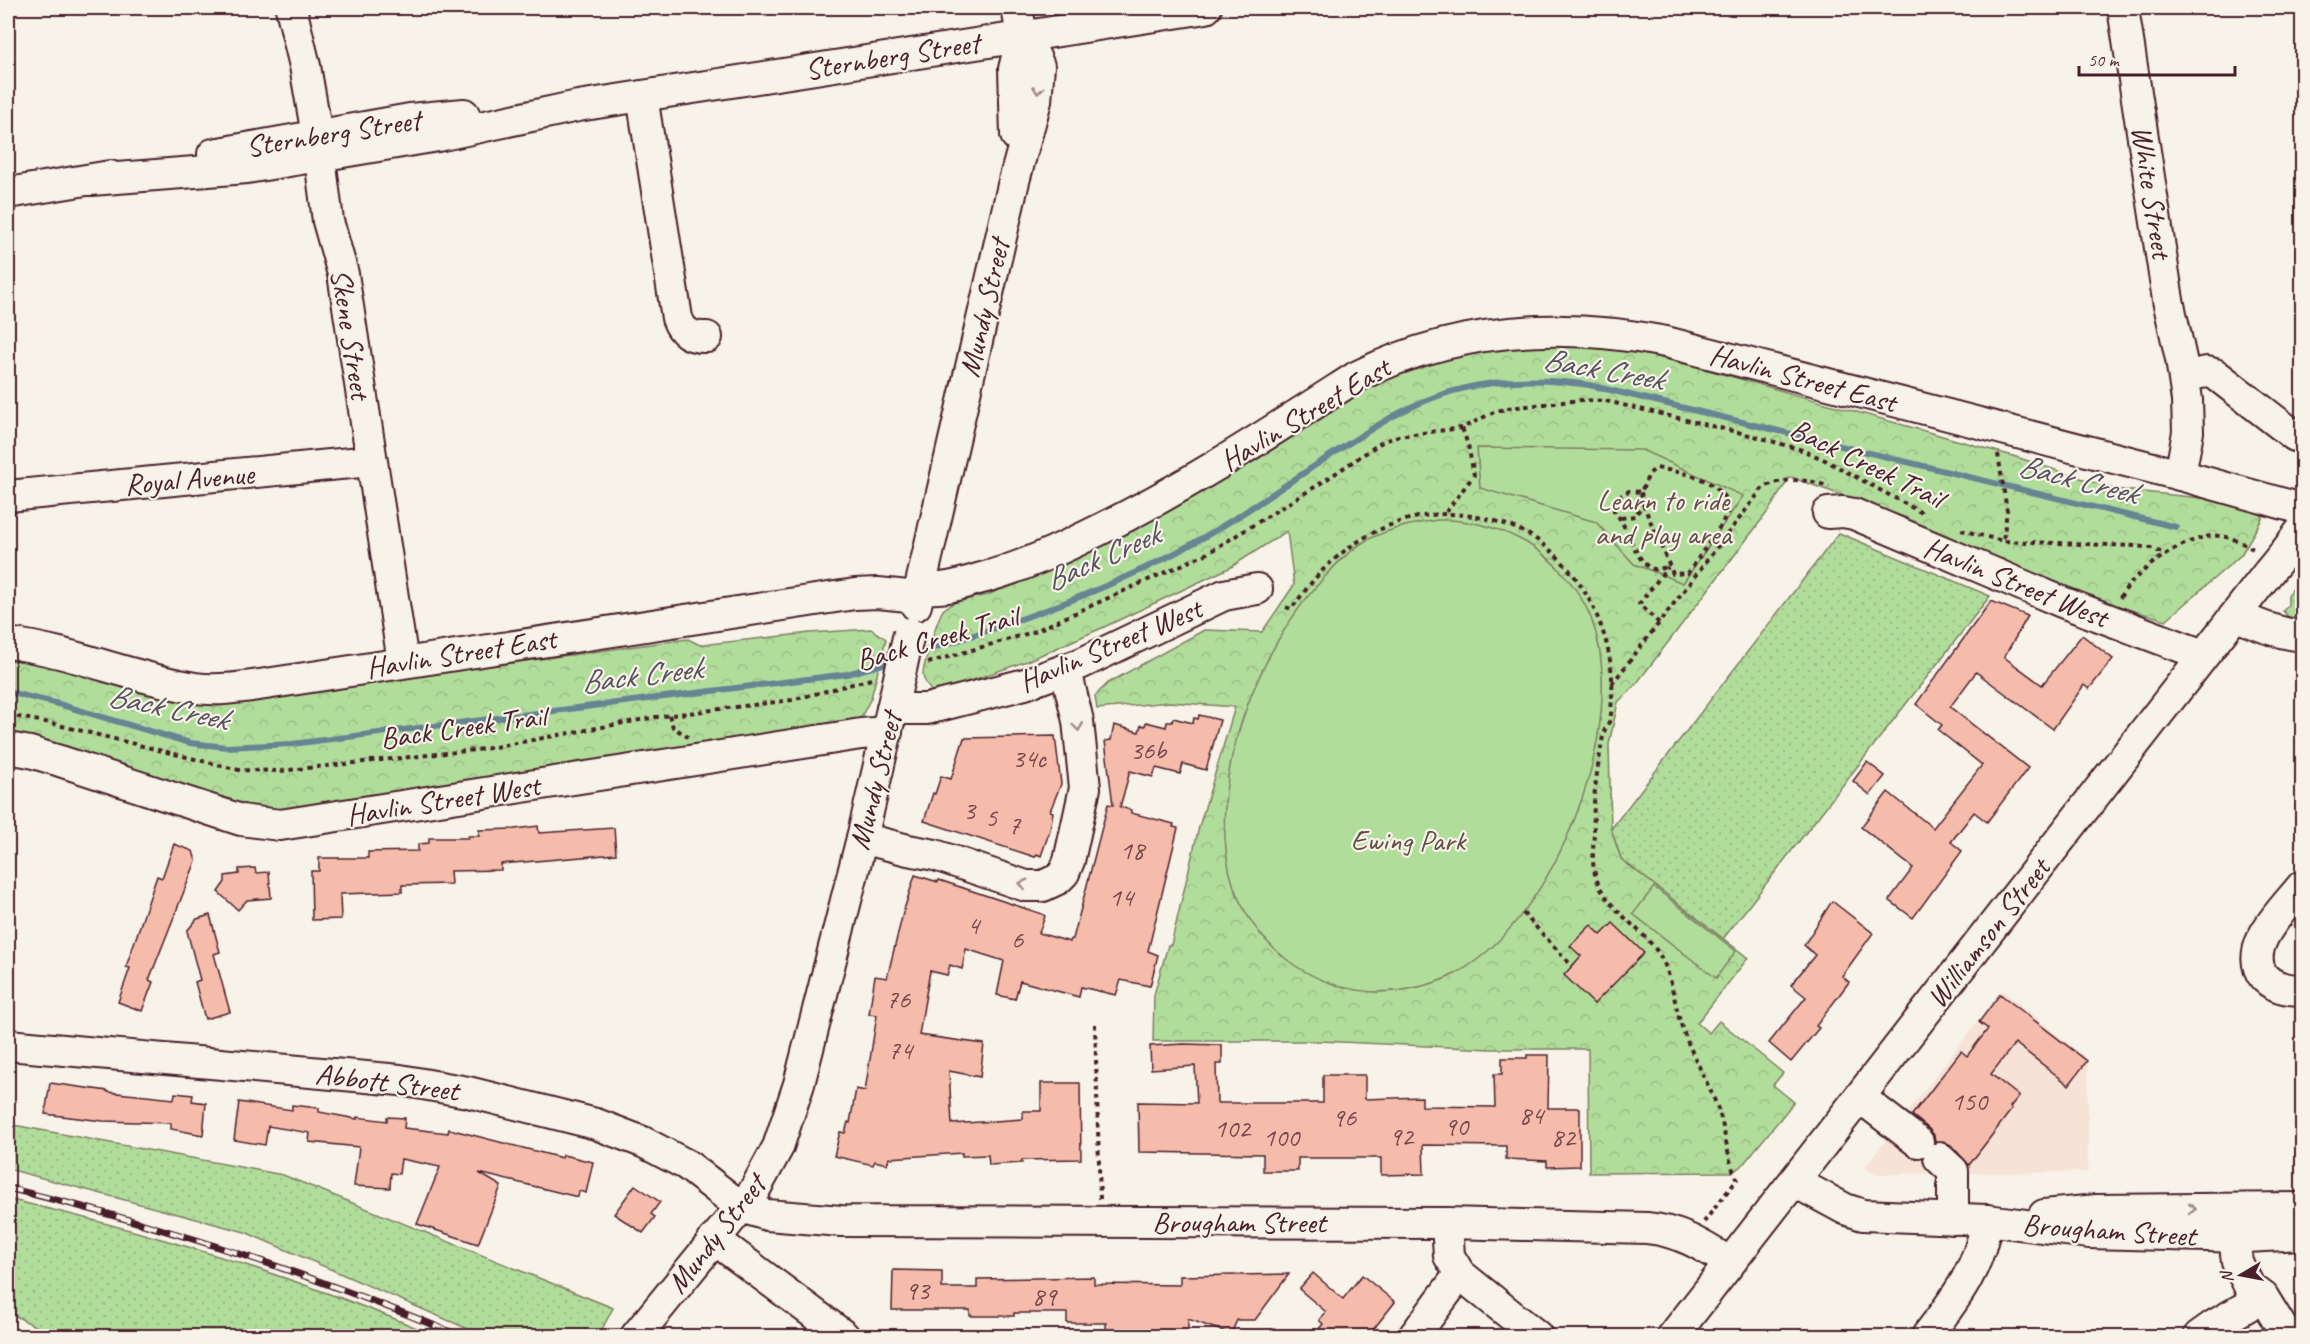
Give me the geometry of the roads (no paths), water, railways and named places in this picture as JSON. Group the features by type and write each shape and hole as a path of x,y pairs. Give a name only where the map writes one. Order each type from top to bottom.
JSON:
{"street":[{"name":"Skene Street","path":"285,8 290,71 312,146 328,221 343,274 403,662"},
{"name":"Skene Street","path":"291,8 305,66 312,146"},
{"name":"Sternberg Street","path":"8,193 91,180 246,147 312,146 438,136 578,106 642,96 1019,22 1206,8"},
{"name":"White Street","path":"2123,8 2168,300 2187,400 2188,432 2180,475"},
{"name":"Mundy Street","path":"636,1336 741,1207 766,1171 787,1123 862,838 1014,181 1036,101 1040,75 1019,22"},
{"path":"642,96 677,318 686,332 693,336 707,337"},
{"name":"Havlin Street East","path":"8,643 58,652 184,686 215,689 259,685 855,594 919,592 937,589 1011,570 1062,549 1155,502 1197,479 1356,378 1382,364 1418,351 1503,332 1591,331 1666,342 2180,475 2302,510"},
{"path":"2184,376 2207,372 2215,374 2295,436"},
{"name":"Royal Avenue","path":"8,496 371,461"},
{"name":"Havlin Street West","path":"1828,513 1854,514 2025,587 2203,655"},
{"name":"Williamson Street","path":"1673,1336 2236,615 2278,551"},
{"name":"Havlin Street West","path":"8,748 60,761 241,820 280,825 861,734 896,693 927,710 1025,684 1066,670 1208,602 1224,596 1257,590"},
{"path":"2236,615 2277,632 2302,636"},
{"path":"862,838 935,855 1026,886 1043,886 1058,879 1064,873 1069,861 1085,788 1078,721 1066,670"},
{"path":"2302,886 2259,943 2257,959 2263,976 2276,986 2302,990"},
{"name":"Abbott Street","path":"8,1046 436,1085 596,1124 622,1133 687,1165 741,1207"},
{"path":"1861,1098 1953,1171 1953,1219"},
{"name":"Brougham Street","path":"1795,1182 1845,1209 1863,1215 1987,1220 2089,1233 2244,1223 2302,1208"},
{"name":"Brougham Street","path":"741,1207 767,1215 841,1221 1447,1223 1659,1229 1692,1240 1730,1263"},
{"path":"1927,1336 1956,1298 1977,1262 1987,1220"},
{"path":"1447,1223 1449,1256 1460,1274 1537,1336"},
{"path":"2244,1223 2263,1279 2264,1297 2287,1336"},
{"name":"Brougham Street","path":"2244,1223 2302,1234"},
{"path":"714,1239 844,1336"},
{"path":"1414,1336 1460,1274"},
{"path":"2199,1336 2264,1297"}],"waterway":[{"name":"Back Creek","path":"915,654 1048,609 1114,583 1217,529 1362,435 1405,410 1434,397 1467,387 1502,382 1537,380 1589,385 2176,527"},
{"name":"Back Creek","path":"8,692 55,703 190,743 227,747 292,744 847,674 894,661"}],"railway":[{"path":"8,1188 123,1218 237,1253 349,1292 460,1336"}],"park label":[{"name":"Learn to ride and play area","path":"1663,517"},
{"name":"Ewing Park","path":"1408,840"}]}
